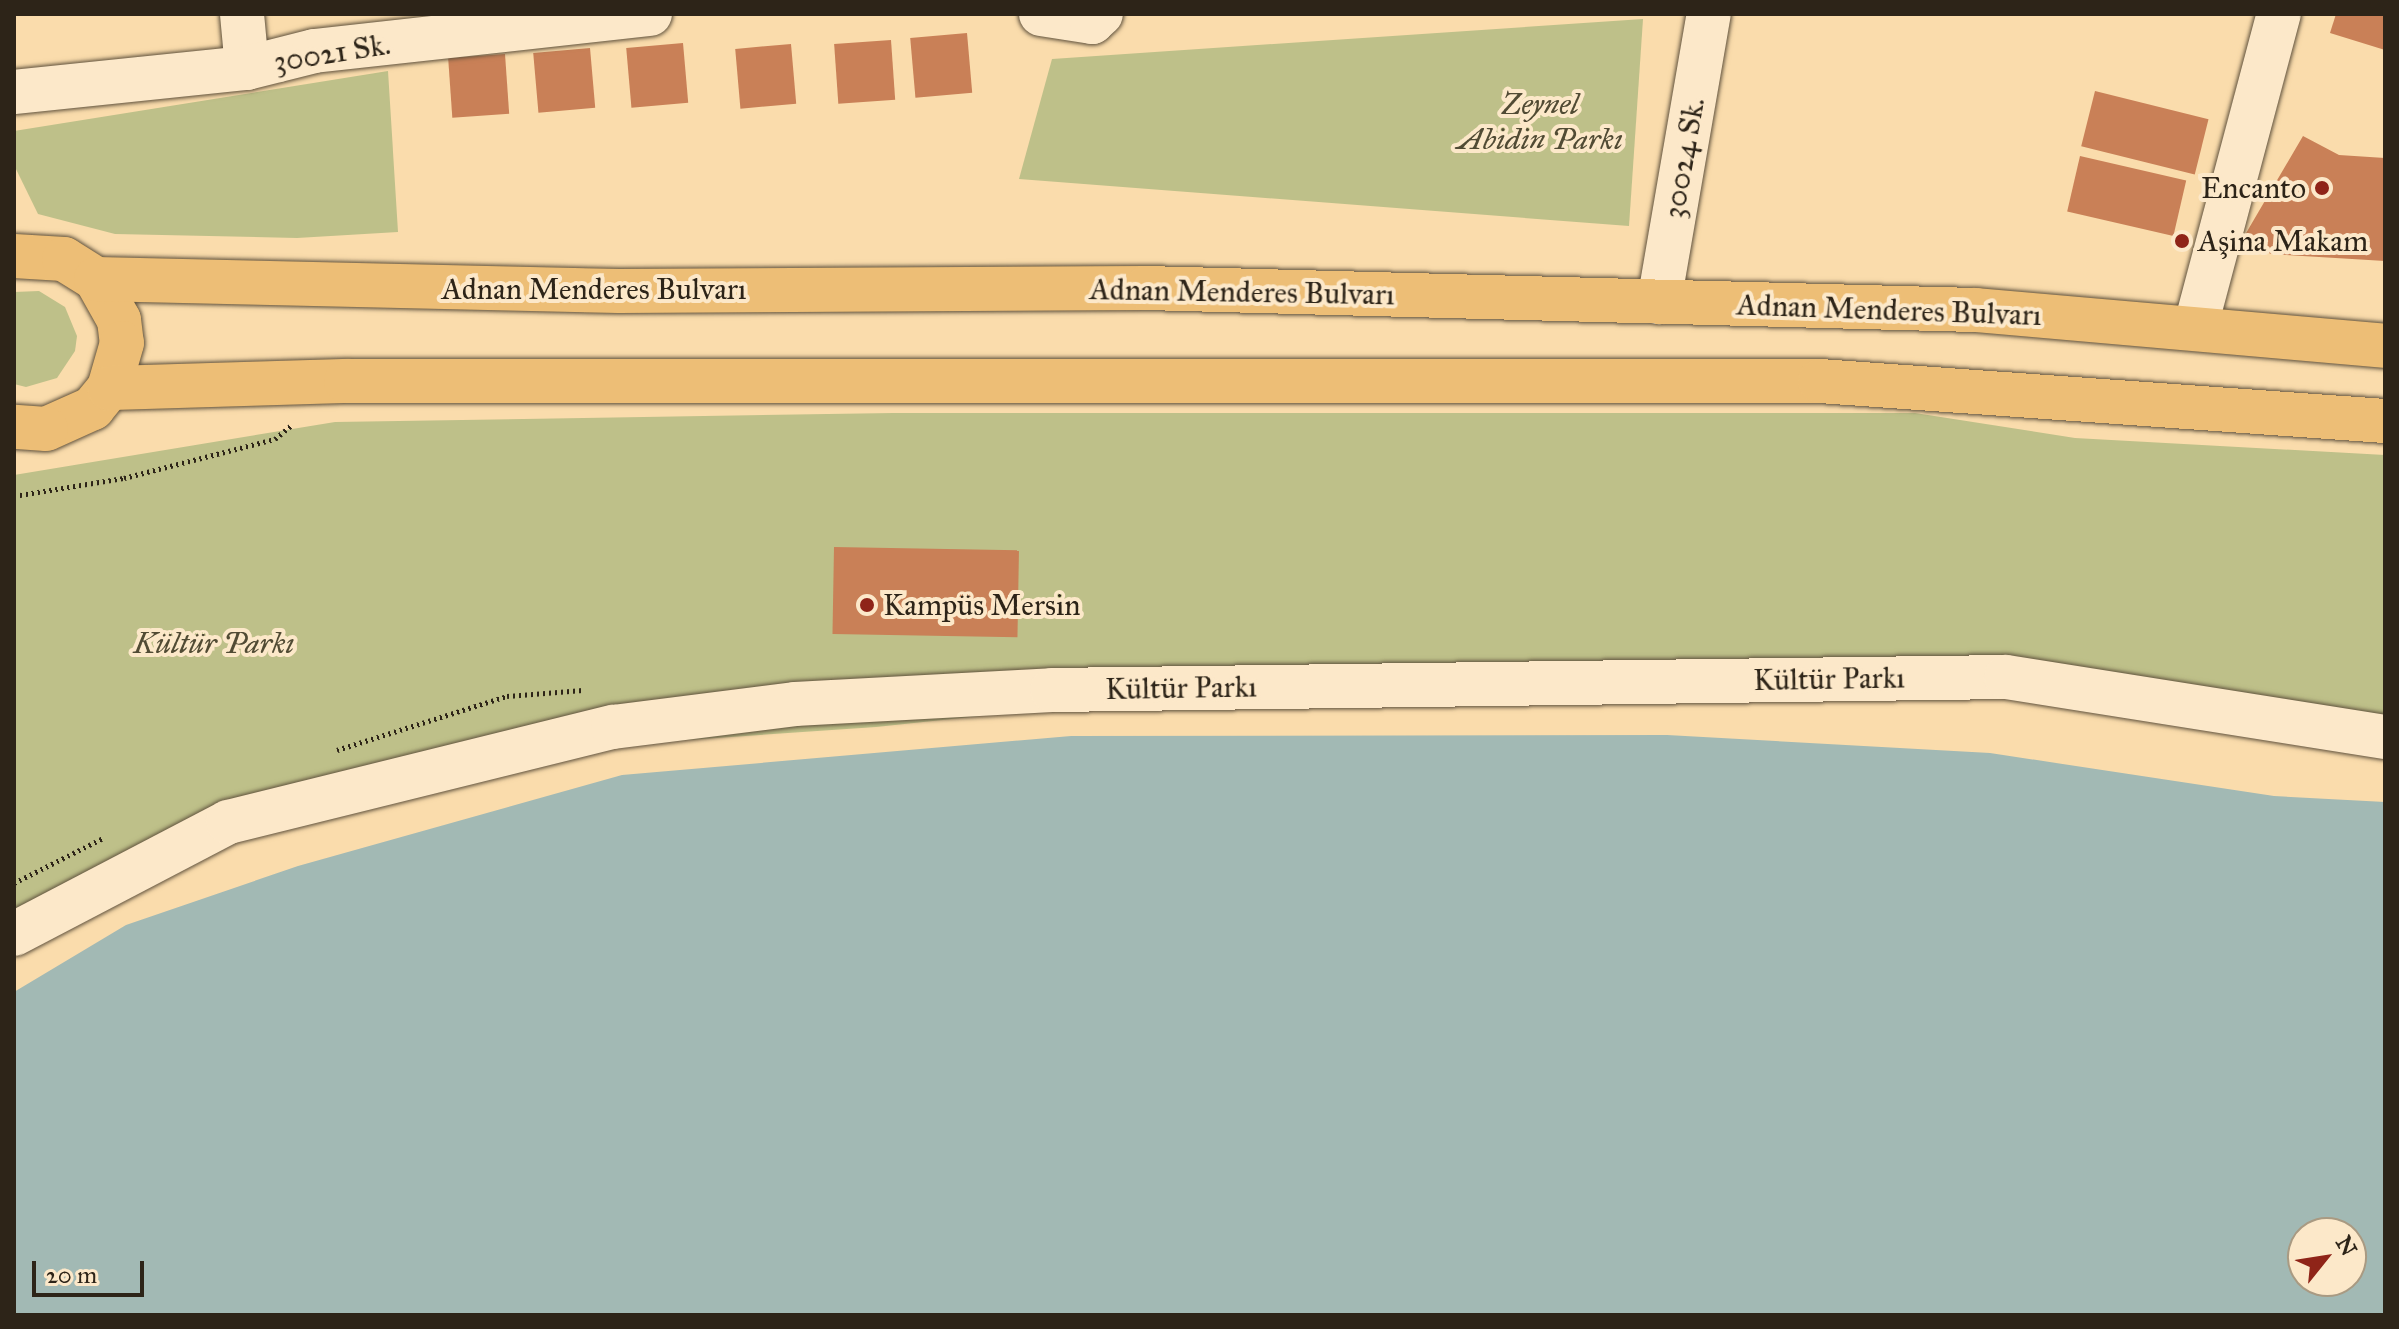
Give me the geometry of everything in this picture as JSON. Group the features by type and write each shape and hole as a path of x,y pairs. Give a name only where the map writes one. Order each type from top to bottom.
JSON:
{"main road":[{"path":"14,427 46,429 71,422 109,388 122,343 119,320 96,279 64,259 18,248"},
{"name":"Adnan Menderes Bulvarı","path":"96,279 619,291 1146,288 1976,310 2196,325 2385,346"},
{"path":"109,388 346,381 1820,381 2385,421"}],"street":[{"path":"242,14 247,68"},
{"name":"30021 Sk.","path":"14,92 247,68 314,51 606,16 650,14"},
{"path":"1041,14 1092,22 1101,14"},
{"name":"30024 Sk.","path":"1659,302 1709,14"},
{"path":"2196,325 2279,14"},
{"name":"Kültür Parkı","path":"14,934 228,822 613,727 795,704 1052,690 2006,677 2385,737"}],"path":[{"path":"14,496 124,478 275,439 299,420"}],"green space":[{"name":"Zeynel Abidin Parkı","path":"1643,19 1629,226 1019,179 1052,59"},
{"path":"388,71 398,232 297,238 115,234 38,214 14,165 14,131"},
{"path":"39,291 65,307 77,336 75,351 57,378 26,387 14,384 14,292"},
{"name":"Kültür Parkı","path":"893,413 1915,413 2075,438 2385,455 2385,743 2021,687 1161,697 876,727 614,745 242,840 14,951 14,475 335,422"}],"water":[{"path":"1667,735 1990,753 2274,796 2385,802 2385,1315 14,1315 14,992 126,925 298,866 622,775 1071,736"}],"building":[{"path":"2336,14 2385,14 2385,50 2330,33"},
{"path":"967,33 972,93 915,98 910,38"},
{"path":"891,40 895,100 838,104 834,44"},
{"path":"683,43 688,103 631,108 626,48"},
{"path":"791,44 796,104 740,109 735,49"},
{"path":"590,48 595,108 538,113 533,53"},
{"path":"505,54 509,114 452,118 448,58"},
{"path":"2095,91 2209,119 2195,175 2081,146"},
{"path":"2303,136 2339,155 2385,158 2385,261 2271,254 2242,240"},
{"path":"2080,156 2186,181 2173,236 2067,212"},
{"path":"834,547 1019,550 1017,637 832,634"}],"place":[{"name":"Encanto","path":"2322,188"},
{"name":"Aşina Makam","path":"2182,241"},
{"name":"Kampüs Mersin","path":"867,605"}]}
